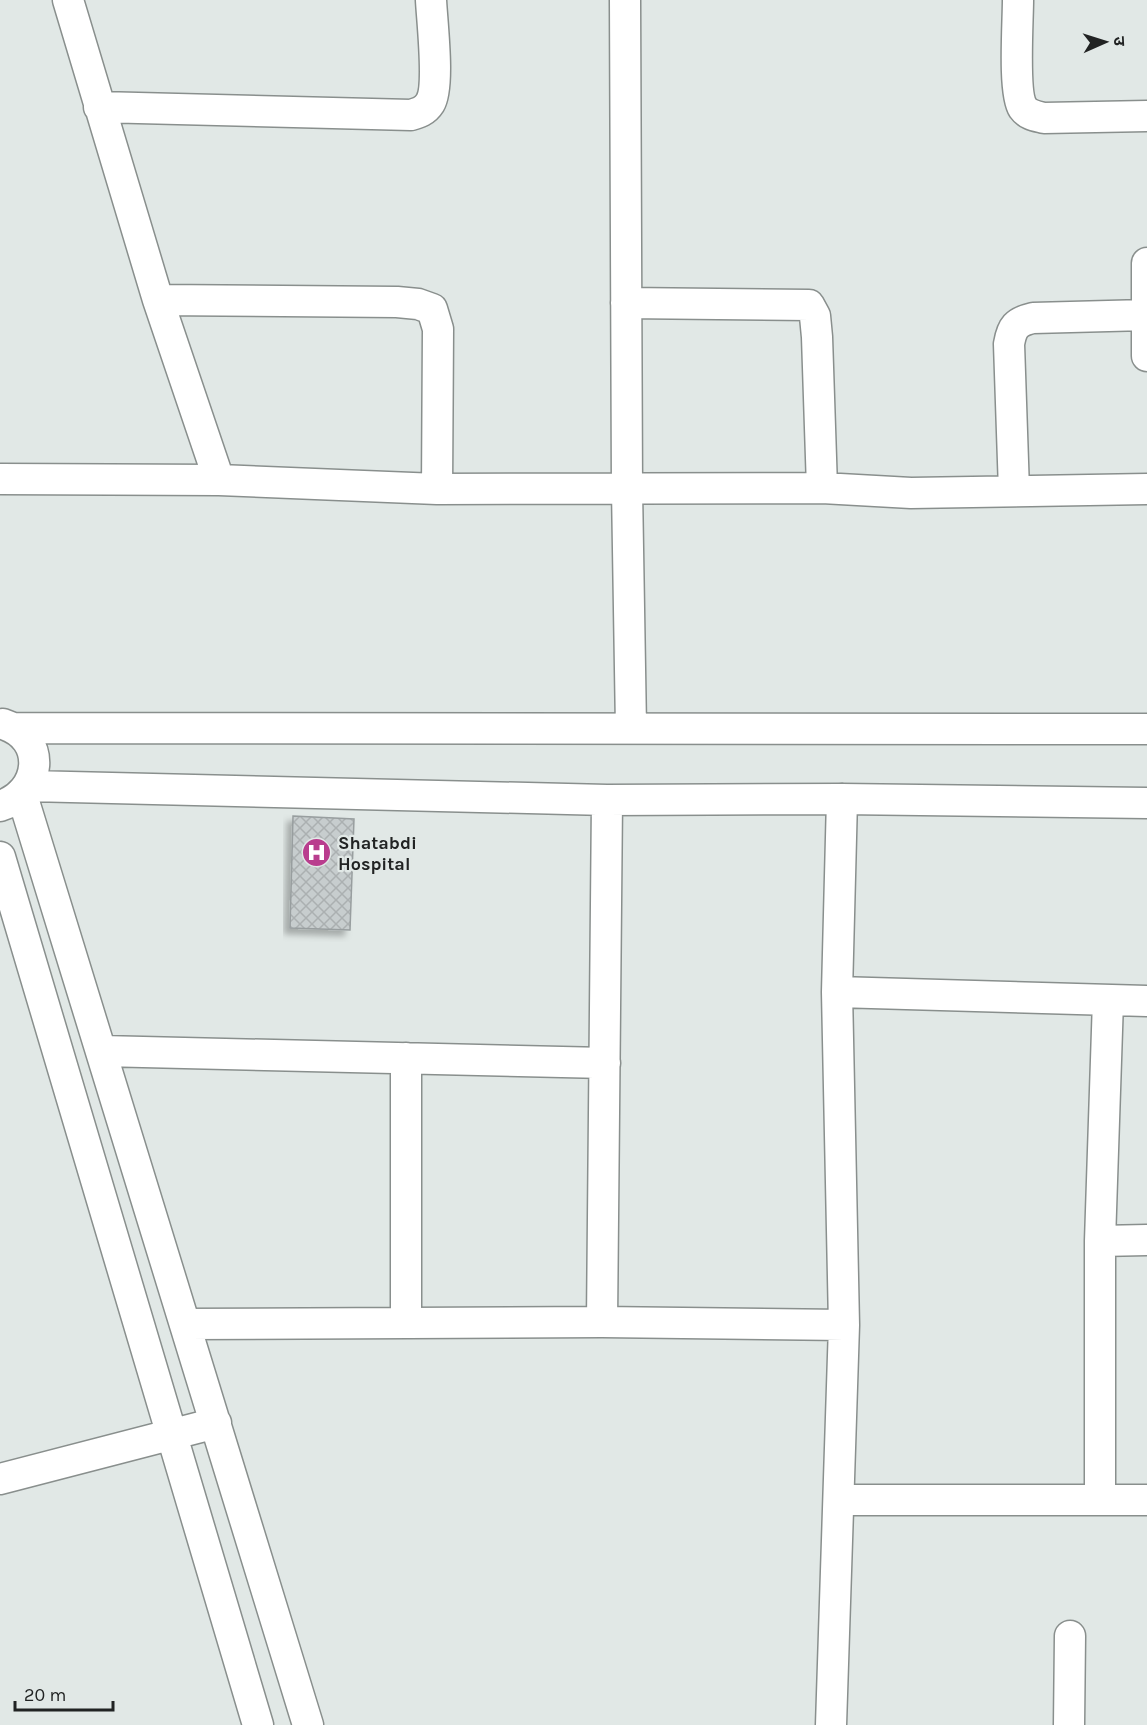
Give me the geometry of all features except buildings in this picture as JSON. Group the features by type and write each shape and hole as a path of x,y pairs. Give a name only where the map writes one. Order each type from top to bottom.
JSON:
{"street":[{"path":"68,0 159,300 219,480"},
{"path":"99,107 411,115 422,112 431,103 435,88 431,0"},
{"path":"625,0 627,489 631,728"},
{"path":"1018,0 1018,91 1023,108 1031,115 1044,118 1147,116"},
{"path":"1147,263 1147,356"},
{"path":"159,300 397,302 418,304 432,309 438,329 437,489"},
{"path":"626,303 809,305 815,316 817,337 822,488"},
{"path":"1014,491 1009,344 1011,330 1019,321 1033,318 1146,315"},
{"path":"0,479 219,480 437,489 822,488 911,494 1147,489"},
{"path":"7,726 1147,729"},
{"path":"7,726 24,736 35,760 17,795 102,1051 308,1725"},
{"path":"17,795 607,800 842,799 1147,803"},
{"path":"831,1725 844,1325 837,992 842,799"},
{"path":"602,1322 607,800"},
{"path":"0,856 258,1725"},
{"path":"837,992 1147,1001"},
{"path":"1100,1499 1100,1240 1108,1000"},
{"path":"102,1051 605,1063"},
{"path":"406,1058 406,1323"},
{"path":"1100,1240 1147,1239"},
{"path":"186,1324 602,1322 844,1325"},
{"path":"0,1479 216,1423"},
{"path":"838,1500 1147,1500"},
{"path":"1069,1725 1070,1636"}],"place":[{"name":"Shatabdi Hospital","path":"317,853"}]}
